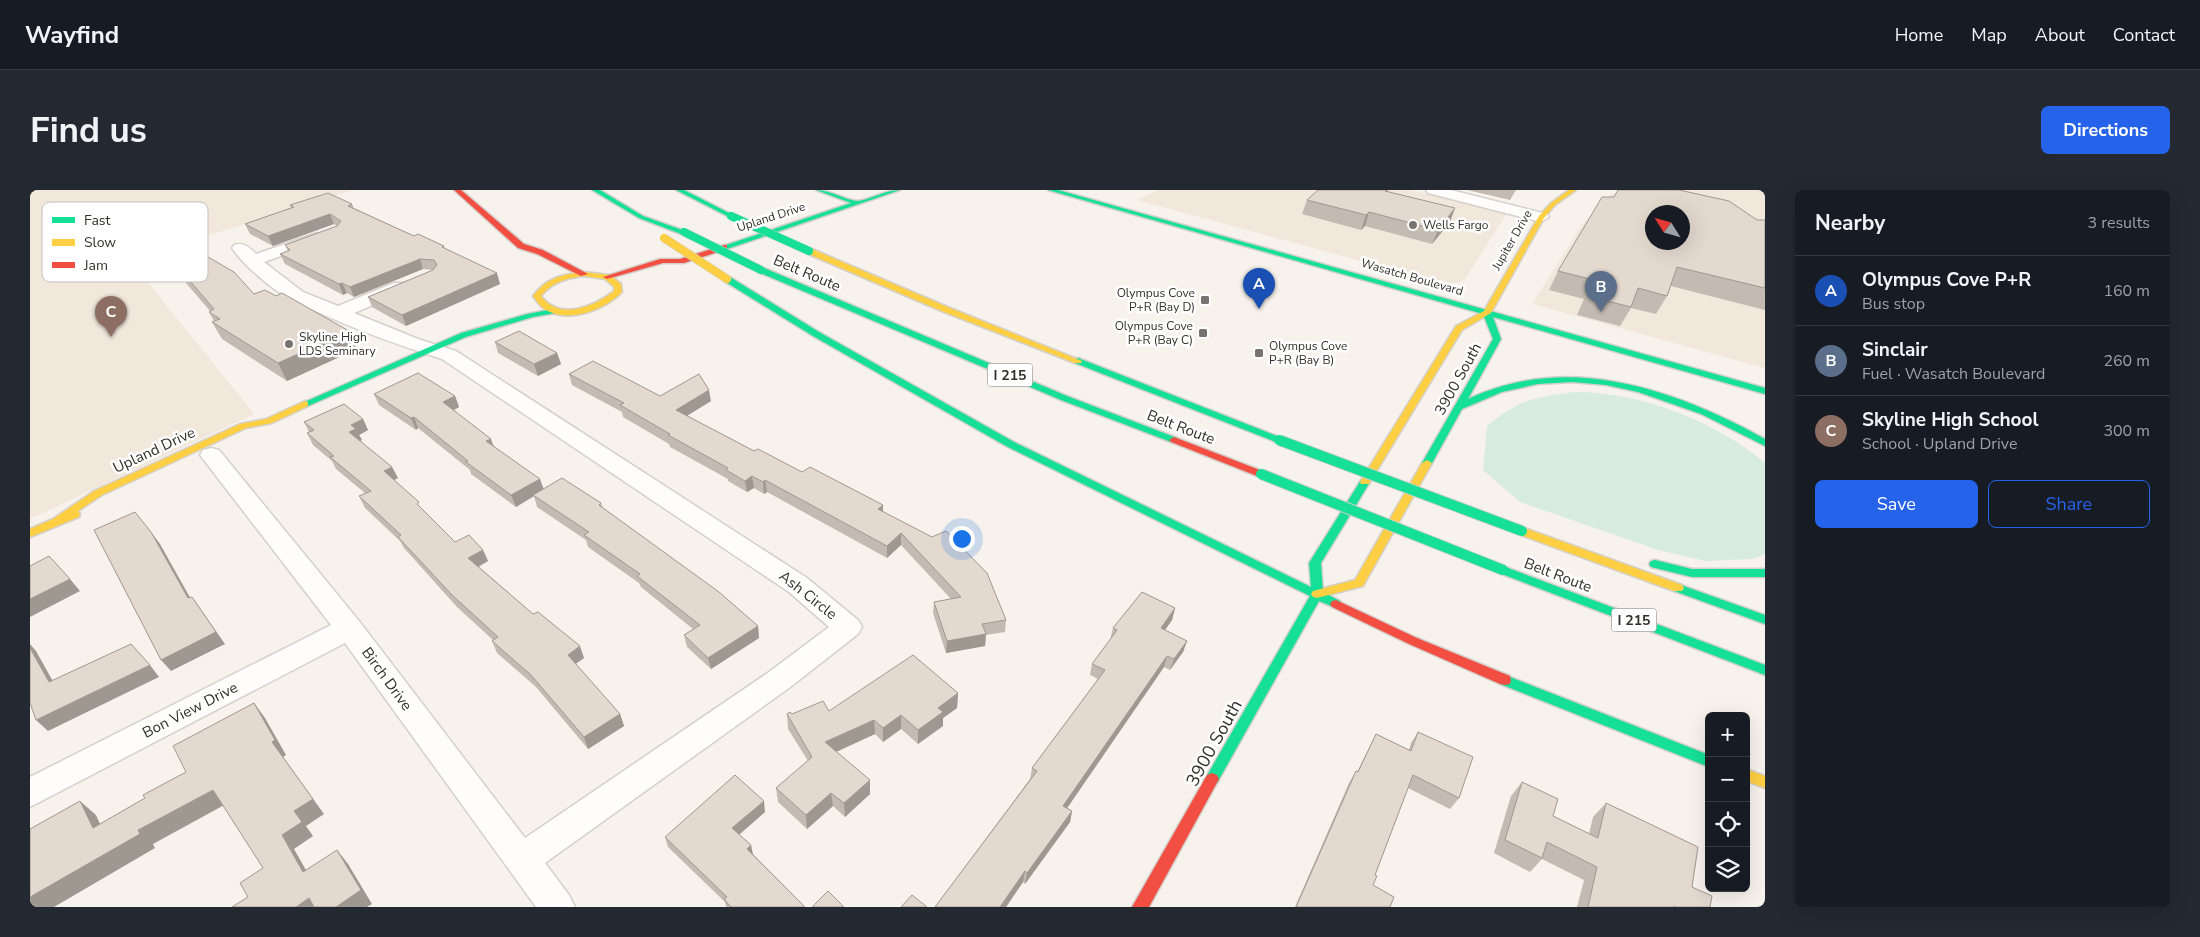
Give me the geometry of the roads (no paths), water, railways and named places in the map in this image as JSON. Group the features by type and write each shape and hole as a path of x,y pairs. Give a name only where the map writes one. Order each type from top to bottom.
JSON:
{"main road":[{"path":"457,190 521,252 540,252 584,274"},
{"name":"Belt Route","path":"595,190 641,217 684,232 761,270 1064,398 1503,570 1765,670"},
{"name":"Belt Route","path":"679,190 808,251 966,317 1279,440 1765,620"},
{"path":"819,190 858,203"},
{"name":"Upland Drive","path":"607,277 663,261 681,261 897,190"},
{"name":"Wasatch Boulevard","path":"1051,190 1765,392"},
{"name":"Jupiter Drive","path":"1487,313 1541,217 1552,204 1573,190"},
{"path":"641,217 664,238 816,334 1010,444 1414,641 1505,680 1705,759"},
{"name":"Upland Drive","path":"647,278 671,269 681,261"},
{"path":"529,301 546,279 584,274 607,277 618,286 618,292 633,285"},
{"name":"Upland Drive","path":"58,520 106,489 243,426 269,421 464,335 484,332 535,313 593,309 613,298 618,292"},
{"path":"529,301 538,302 554,311"},
{"name":"Upland Drive","path":"464,335 478,324 529,301"},
{"name":"3900 South","path":"1140,907 1317,594 1315,563 1459,328 1487,313 1497,339 1359,583 1317,594"},
{"path":"1459,407 1512,386 1560,380 1599,384 1643,390 1700,408 1746,431 1765,443"},
{"path":"211,455 209,452 211,449 269,421"},
{"name":"Upland Drive","path":"246,438 255,434 269,421"},
{"name":"Upland Drive","path":"30,533 58,520 102,506"},
{"path":"1522,531 1626,556"},
{"path":"1645,561 1692,573 1765,573"},
{"path":"1750,776 1765,782"}],"street":[{"path":"1433,190 1541,217"},
{"path":"254,260 335,231"},
{"path":"240,248 284,288 337,313 430,349"},
{"path":"337,313 413,282"},
{"name":"Ash Circle","path":"430,349 449,355 798,586 848,627 779,680 521,860"},
{"name":"Birch Drive","path":"211,455 349,628 558,907"},
{"name":"Bon View Drive","path":"30,793 349,628"}],"place":[{"name":"Wells Fargo","path":"1413,225"},
{"name":"Olympus Cove P+R (Bay D)","path":"1205,300"},
{"name":"Olympus Cove P+R","path":"1259,309"},
{"name":"Sinclair","path":"1601,312"},
{"name":"Olympus Cove P+R (Bay C)","path":"1203,333"},
{"name":"Skyline High School","path":"111,337"},
{"name":"Skyline High LDS Seminary","path":"289,344"},
{"name":"Olympus Cove P+R (Bay B)","path":"1259,353"}]}
